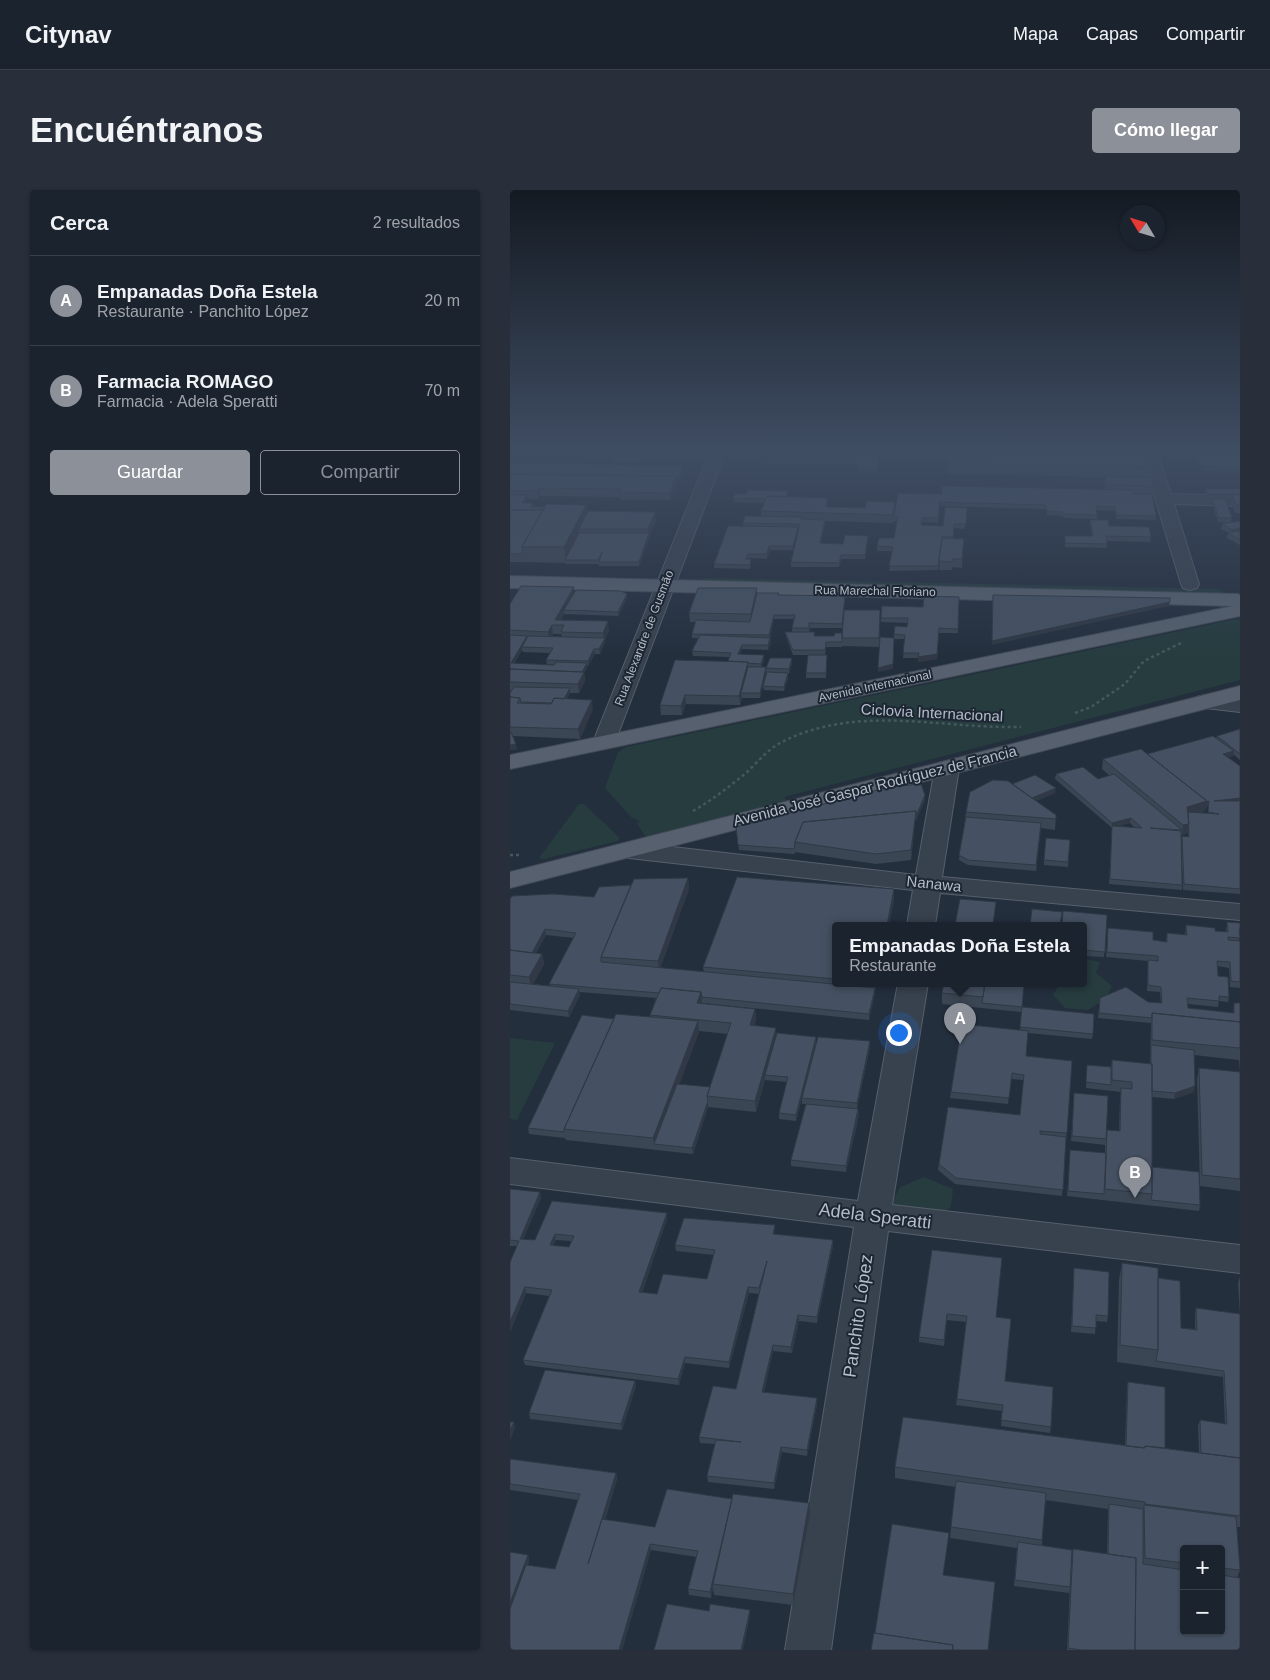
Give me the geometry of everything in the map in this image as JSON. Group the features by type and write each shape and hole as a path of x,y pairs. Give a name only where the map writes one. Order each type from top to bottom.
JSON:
{"main road":[{"name":"Rua Marechal Floriano","path":"517,576 1240,585"},
{"name":"Rua Marechal Floriano","path":"667,579 1240,600"},
{"name":"Avenida Internacional","path":"510,762 1240,610"},
{"name":"Avenida José Gaspar Rodríguez de Francia","path":"510,880 1240,693"}],"street":[{"name":"Rua Alexandre de Gusmão","path":"604,742 691,519"},
{"path":"1170,519 1190,584"},
{"path":"1205,702 1240,705"},
{"path":"921,922 947,768"},
{"name":"Nanawa","path":"629,850 927,884 1240,912"},
{"name":"Panchito López","path":"808,1650 873,1216 912,987"},
{"name":"Adela Speratti","path":"510,1170 873,1216 1240,1258"}],"path":[{"path":"1068,716 1091,707 1113,693 1125,684 1144,661 1189,640"},
{"name":"Ciclovia Internacional","path":"685,815 700,807 743,776 780,743 815,728 870,719 994,729 1021,727"},
{"path":"510,855 526,855"}],"green space":[{"path":"703,578 1218,589 1223,591 1220,594 698,581"},
{"path":"1237,619 1240,620 1240,680 784,797 789,802 659,842 644,835 637,823 640,821 631,817 605,788 618,752 626,747"},
{"path":"579,804 584,804 620,838 618,841 544,859 539,858"},
{"path":"1087,960 1100,962 1096,973 1112,986 1106,998 1088,1010 1065,1008 1053,995 1057,987 1087,987"},
{"path":"510,1038 555,1043 517,1120 510,1119"},
{"path":"924,1177 953,1189 951,1206 939,1219 889,1209 900,1187"}],"building":[{"path":"510,519 538,519 522,547 522,554 510,554"},
{"path":"538,519 579,519 564,547 522,547"},
{"path":"584,519 652,519 648,529 579,529"},
{"path":"744,519 825,520 820,543 843,544 845,535 868,536 865,555 841,555 839,563 791,562 800,524 743,523"},
{"path":"898,519 922,519 921,525 943,526 944,519 966,519 966,524 954,524 953,537 942,536 938,566 889,566 893,547 877,546 879,538 894,538"},
{"path":"1090,520 1108,520 1109,526 1149,527 1151,537 1106,536 1107,544 1065,543 1065,536 1093,536"},
{"path":"1240,521 1240,528 1232,530 1222,524"},
{"path":"728,526 798,527 793,546 769,546 767,554 748,554 746,559 751,559 750,565 714,564"},
{"path":"1240,532 1240,540 1228,533"},
{"path":"579,533 649,533 639,562 599,562 602,552 598,560 565,560"},
{"path":"942,538 964,539 962,559 952,559 952,562 939,561"},
{"path":"521,586 574,587 555,620 608,621 603,633 561,632 564,625 552,625 548,632 510,630 510,604"},
{"path":"698,588 757,588 751,614 689,613"},
{"path":"576,590 621,591 627,594 618,612 564,610"},
{"path":"757,593 845,596 842,624 809,623 809,628 792,628 795,615 774,615 769,635 692,634 696,620 750,622"},
{"path":"993,595 1170,598 1170,602 992,641"},
{"path":"924,596 959,597 958,629 939,628 937,654 918,657 919,653 903,653 905,635 894,634 895,626 907,627 908,618 881,618 882,606 923,607"},
{"path":"844,610 880,610 879,638 842,638"},
{"path":"785,632 815,632 814,636 834,636 835,633 842,633 842,642 826,642 825,650 793,650"},
{"path":"510,635 527,636 511,663 554,665 556,662 587,663 582,672 510,669"},
{"path":"700,635 770,638 768,645 742,645 738,654 764,655 761,664 728,661 731,653 692,651"},
{"path":"528,636 605,638 599,649 594,649 588,661 546,660 553,648 522,647"},
{"path":"880,637 894,638 893,664 878,668"},
{"path":"808,655 827,655 826,673 806,673"},
{"path":"770,658 792,658 789,669 766,668"},
{"path":"675,660 748,662 739,696 685,695 681,706 660,705"},
{"path":"748,667 766,667 760,693 741,693"},
{"path":"510,669 584,672 578,684 510,682"},
{"path":"767,672 788,673 784,687 763,686"},
{"path":"514,687 570,688 564,699 554,698 552,703 521,702 520,698 510,697"},
{"path":"510,697 520,698 517,703 551,704 554,698 592,700 578,729 510,727"},
{"path":"1240,729 1240,754 1217,736"},
{"path":"511,732 516,744 510,745"},
{"path":"1213,736 1234,751 1223,754 1240,766 1240,798 1214,801 1240,801 1240,889 1184,884 1182,836 1189,837 1188,812 1219,814 1208,812 1209,801 1207,802 1147,754"},
{"path":"1141,749 1207,801 1187,807 1189,824 1183,825 1103,759"},
{"path":"1083,767 1098,779 1114,774 1182,830 1150,828 1181,831 1182,885 1110,879 1112,826 1142,828 1131,818 1112,823 1056,774"},
{"path":"1035,775 1056,788 1032,798 1012,784"},
{"path":"993,780 1008,781 1056,815 1056,819 966,812 970,792"},
{"path":"921,784 925,795 916,816 916,811 803,822 794,849 738,845 736,827 889,787"},
{"path":"916,811 911,850 876,854 795,842 803,822"},
{"path":"966,817 1041,823 1036,865 968,860 959,855"},
{"path":"1046,838 1070,840 1068,862 1044,860"},
{"path":"737,877 894,889 888,922 832,922 832,979 703,967"},
{"path":"688,878 658,961 601,957 634,879"},
{"path":"631,885 601,957 601,962 832,984 832,987 875,988 869,1014 702,997 701,992 661,988 659,993 549,984 576,933 545,929 532,953 510,950 510,899 512,896 553,894 594,897 599,887"},
{"path":"960,899 996,902 993,922 956,922"},
{"path":"1032,909 1062,912 1060,922 1030,922"},
{"path":"1063,911 1107,915 1105,952 1087,950 1087,922 1062,922"},
{"path":"1227,922 1240,923 1240,938 1228,937 1228,940 1240,941 1240,982 1231,981 1230,962 1217,961 1218,976 1228,977 1229,997 1219,996 1219,1001 1187,998 1188,1008 1234,1013 1234,1003 1240,1003 1240,1022 1152,1013 1152,1018 1099,1013 1100,998 1126,987 1148,1002 1162,1003 1161,987 1148,985 1148,960 1158,961 1158,956 1107,952 1108,928 1153,932 1153,940 1167,942 1167,933 1187,935 1186,925 1215,928 1215,931 1228,932"},
{"path":"510,950 542,954 529,977 510,975"},
{"path":"510,982 579,989 568,1011 510,1004"},
{"path":"943,987 984,987 983,997 942,993"},
{"path":"984,987 1024,987 1022,1007 982,1003"},
{"path":"661,988 701,992 697,1003 755,1009 750,1025 776,1028 755,1101 707,1096 731,1023 650,1015"},
{"path":"1022,1007 1094,1014 1093,1034 1020,1027"},
{"path":"1152,1013 1240,1022 1240,1048 1152,1040"},
{"path":"616,1014 698,1021 653,1138 564,1129"},
{"path":"582,1015 614,1019 564,1132 528,1128"},
{"path":"962,1024 1028,1031 1026,1056 1072,1061 1067,1133 1040,1131 1040,1134 1066,1137 1063,1190 956,1178 939,1164 948,1107 1020,1115 1024,1075 1012,1073 1009,1098 951,1092"},
{"path":"777,1033 816,1037 796,1115 779,1113 788,1077 765,1075"},
{"path":"818,1037 870,1041 857,1103 802,1098"},
{"path":"1151,1045 1194,1050 1195,1086 1175,1093 1152,1091"},
{"path":"1112,1060 1152,1064 1152,1194 1105,1189 1107,1130 1120,1131 1121,1088 1132,1089 1132,1082 1112,1080"},
{"path":"1087,1065 1111,1067 1111,1085 1086,1082"},
{"path":"1199,1068 1240,1072 1240,1179 1202,1175"},
{"path":"677,1084 710,1087 707,1096 708,1101 692,1148 654,1144"},
{"path":"1074,1093 1108,1096 1106,1139 1072,1136"},
{"path":"806,1104 858,1109 846,1166 791,1160"},
{"path":"1070,1150 1106,1153 1104,1194 1068,1191"},
{"path":"1152,1167 1199,1172 1200,1205 1151,1200"},
{"path":"510,1189 540,1192 520,1239 535,1240 552,1201 667,1213 639,1292 657,1294 663,1274 707,1279 715,1250 675,1245 684,1218 775,1225 773,1234 833,1240 817,1317 798,1315 791,1347 773,1345 762,1392 817,1398 807,1450 781,1447 774,1483 707,1476 716,1440 741,1442 699,1437 713,1386 736,1389 767,1261 759,1288 748,1287 729,1362 685,1357 678,1379 523,1360 552,1290 525,1287 510,1322 510,1262 519,1241 510,1240","holes":["555,1234 574,1236 569,1247 550,1245"]},
{"path":"932,1250 1002,1258 996,1317 1011,1319 1005,1381 1053,1387 1051,1427 1001,1420 1003,1405 957,1399 967,1316 947,1314 944,1340 919,1337"},
{"path":"1122,1263 1158,1268 1158,1350 1120,1345"},
{"path":"1074,1268 1109,1272 1108,1316 1096,1315 1096,1328 1072,1326"},
{"path":"1158,1278 1180,1281 1181,1328 1197,1330 1196,1308 1240,1314 1240,1458 1201,1453 1200,1420 1227,1424 1224,1371 1156,1361 1158,1350"},
{"path":"545,1370 635,1381 621,1424 529,1413"},
{"path":"1128,1382 1165,1387 1165,1448 1126,1446"},
{"path":"903,1417 1145,1448 1145,1446 1240,1458 1240,1516 895,1467"},
{"path":"510,1422 514,1422 510,1431"},
{"path":"510,1459 616,1473 588,1564 602,1519 655,1527 667,1489 732,1499 710,1592 688,1589 698,1551 650,1544 619,1650 510,1650 510,1609 526,1565 555,1569 580,1494 510,1484"},
{"path":"956,1481 1046,1493 1042,1540 951,1527"},
{"path":"733,1494 809,1503 793,1594 713,1584"},
{"path":"1109,1504 1143,1509 1143,1564 1180,1569 1180,1635 1225,1635 1225,1576 1240,1578 1240,1650 1135,1650 1136,1558 1108,1554"},
{"path":"1144,1505 1236,1517 1240,1570 1225,1568 1225,1545 1180,1545 1180,1562 1145,1558"},
{"path":"892,1524 949,1533 943,1575 995,1582 988,1650 953,1650 953,1645 875,1633"},
{"path":"1018,1542 1072,1550 1070,1587 1015,1580"},
{"path":"1073,1549 1136,1558 1135,1650 1082,1650 1068,1648"},
{"path":"510,1552 528,1555 510,1603"},
{"path":"667,1604 709,1611 710,1604 750,1610 741,1650 654,1650"},
{"path":"874,1633 953,1645 952,1650 871,1650"}],"place":[{"name":"Empanadas Doña Estela","path":"960,1044"},
{"name":"Farmacia ROMAGO","path":"1135,1198"}]}
